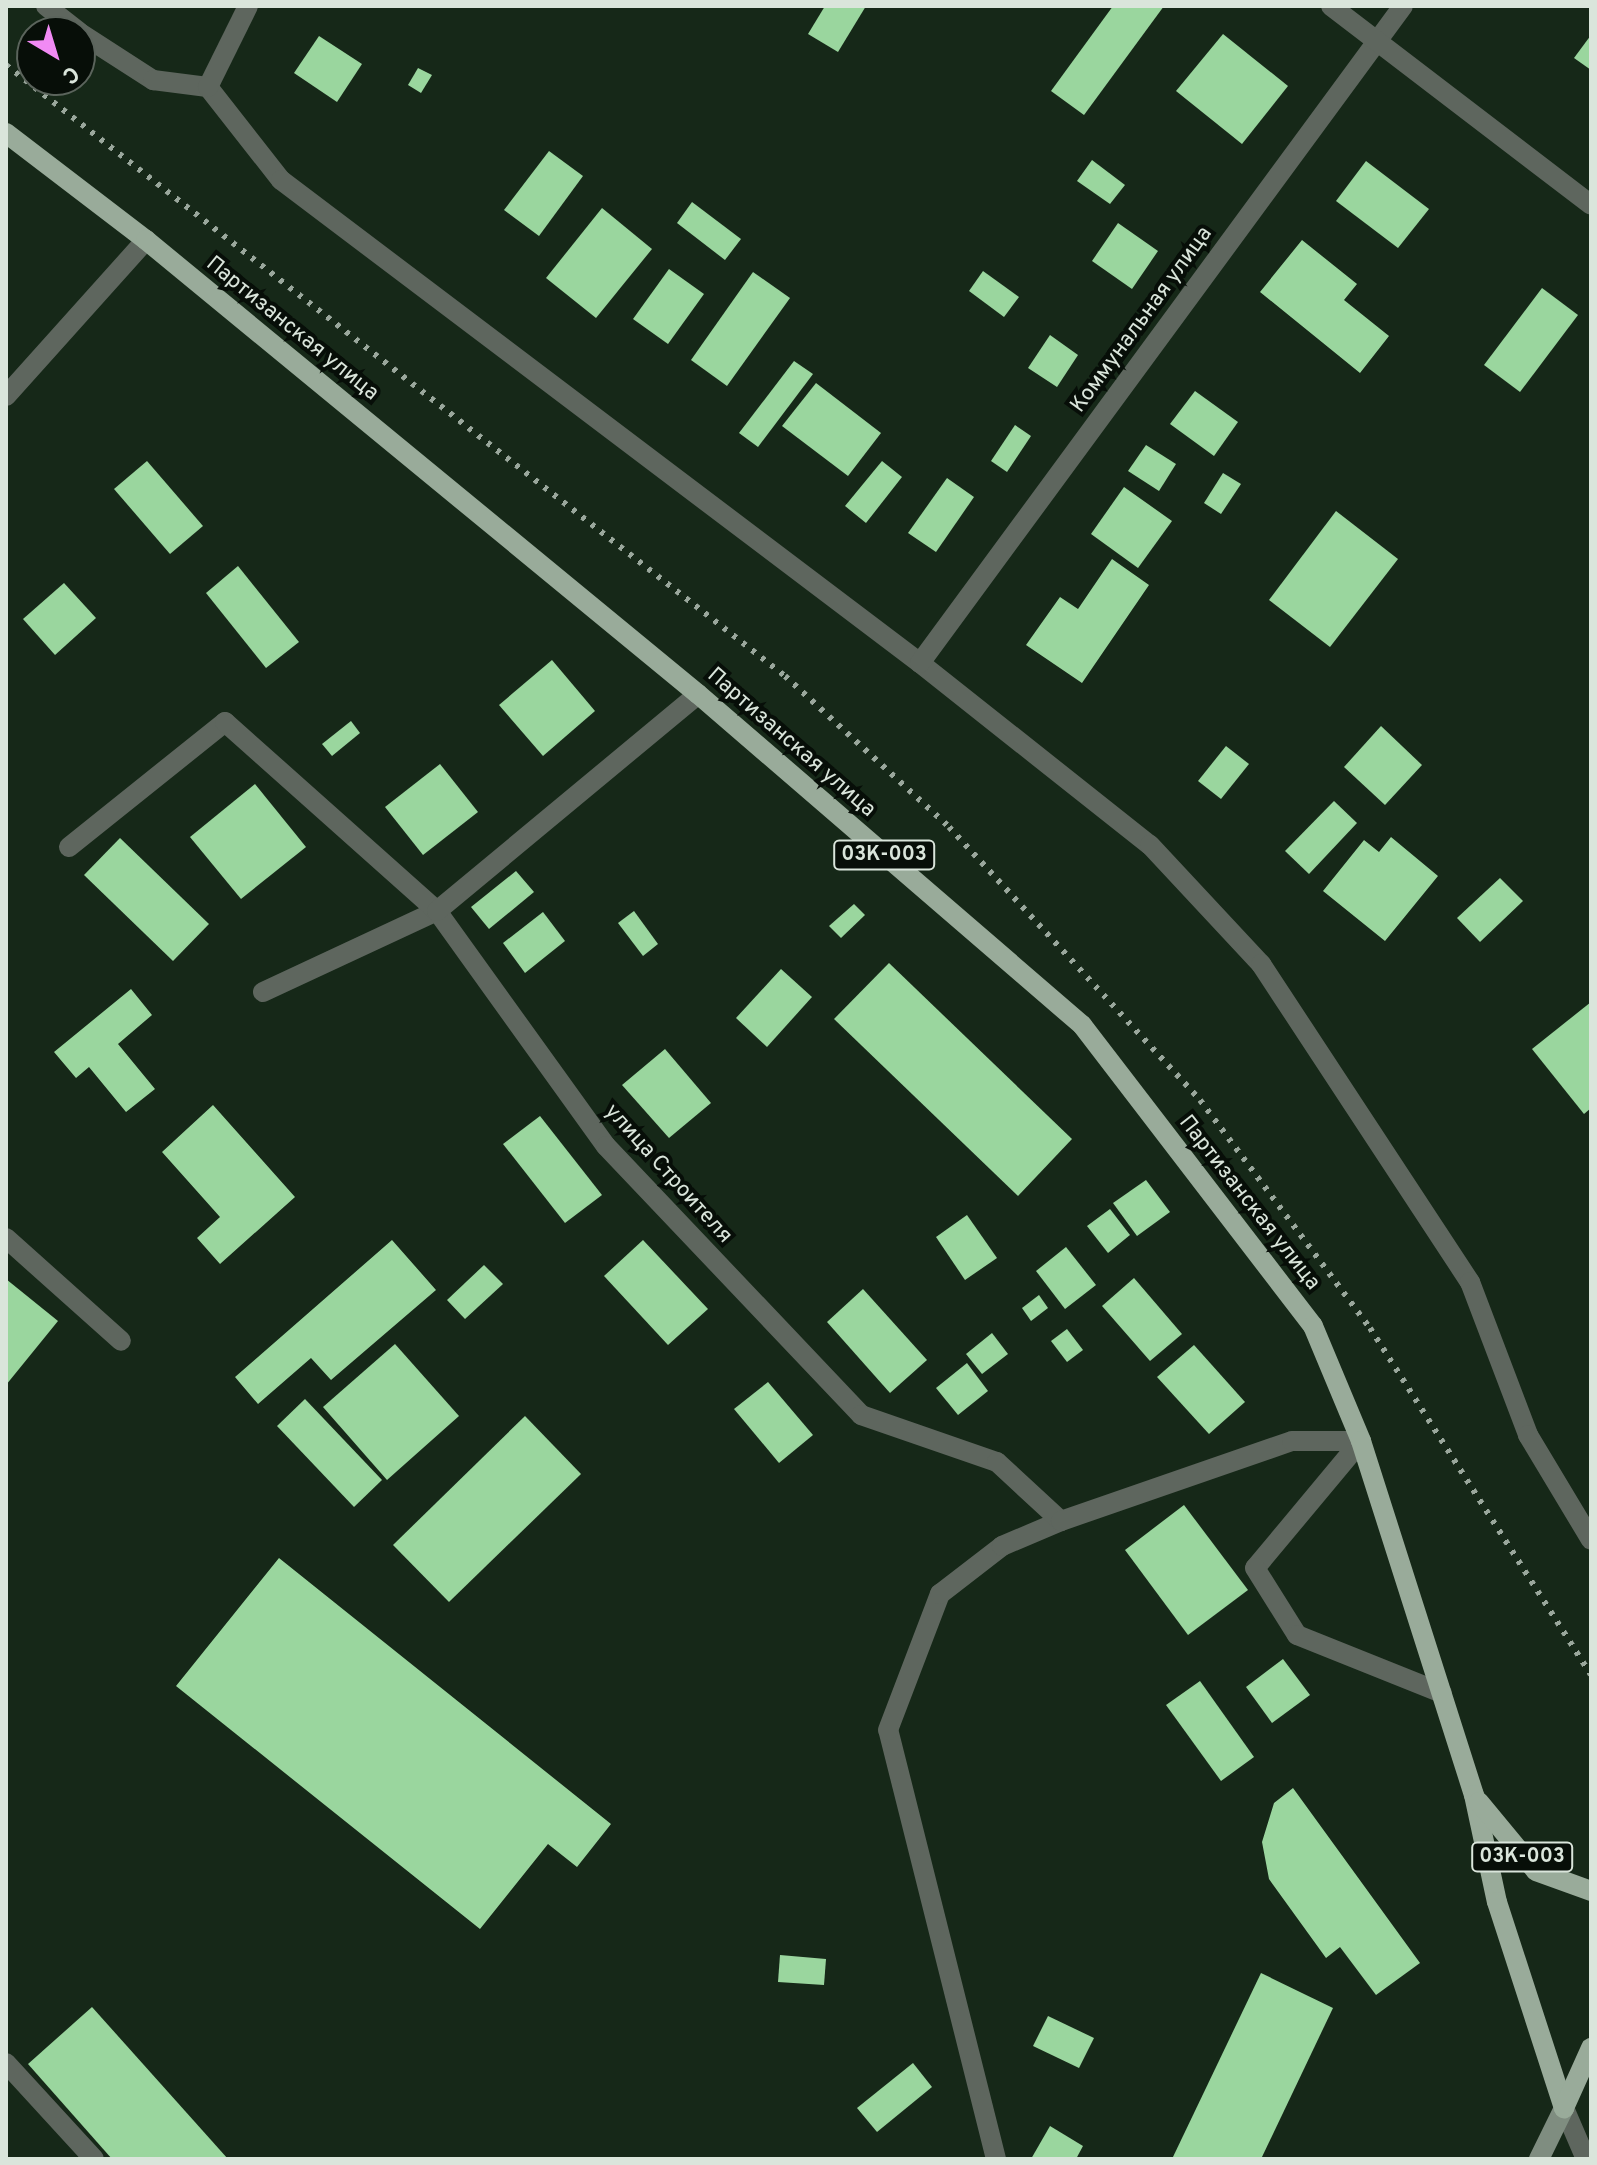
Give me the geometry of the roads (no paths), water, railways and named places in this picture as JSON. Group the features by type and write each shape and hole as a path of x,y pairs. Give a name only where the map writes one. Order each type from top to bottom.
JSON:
{"main road":[{"name":"Партизанская улица","path":"6,133 146,240 698,694 1082,1025 1313,1326 1361,1441 1442,1693 1474,1795 1497,1902 1564,2108"},
{"name":"03К-003","path":"1474,1795 1536,1871 1591,1891"},
{"path":"1539,2159 1591,2048"}],"street":[{"path":"208,87 248,6"},
{"path":"1331,6 1591,205"},
{"name":"Коммунальная улица","path":"920,663 1403,6"},
{"path":"96,43 153,80 208,87 281,180 920,663 1150,845 1261,964 1470,1282 1528,1435 1591,1540"},
{"path":"6,396 146,240"},
{"path":"263,992 437,911 698,694"},
{"name":"улица Строителя","path":"69,847 225,722 437,911 606,1146 861,1415 997,1462 1061,1521"},
{"path":"6,1238 121,1341"},
{"path":"996,2159 888,1730 940,1594 1002,1546 1061,1521 1292,1441 1361,1441"},
{"path":"1361,1441 1255,1568 1297,1635 1442,1693"},
{"path":"6,2063 94,2159"},
{"path":"1564,2108 1586,2159"}],"railway":[{"path":"6,65 785,676 949,827 1200,1100 1370,1328 1591,1675"}]}
